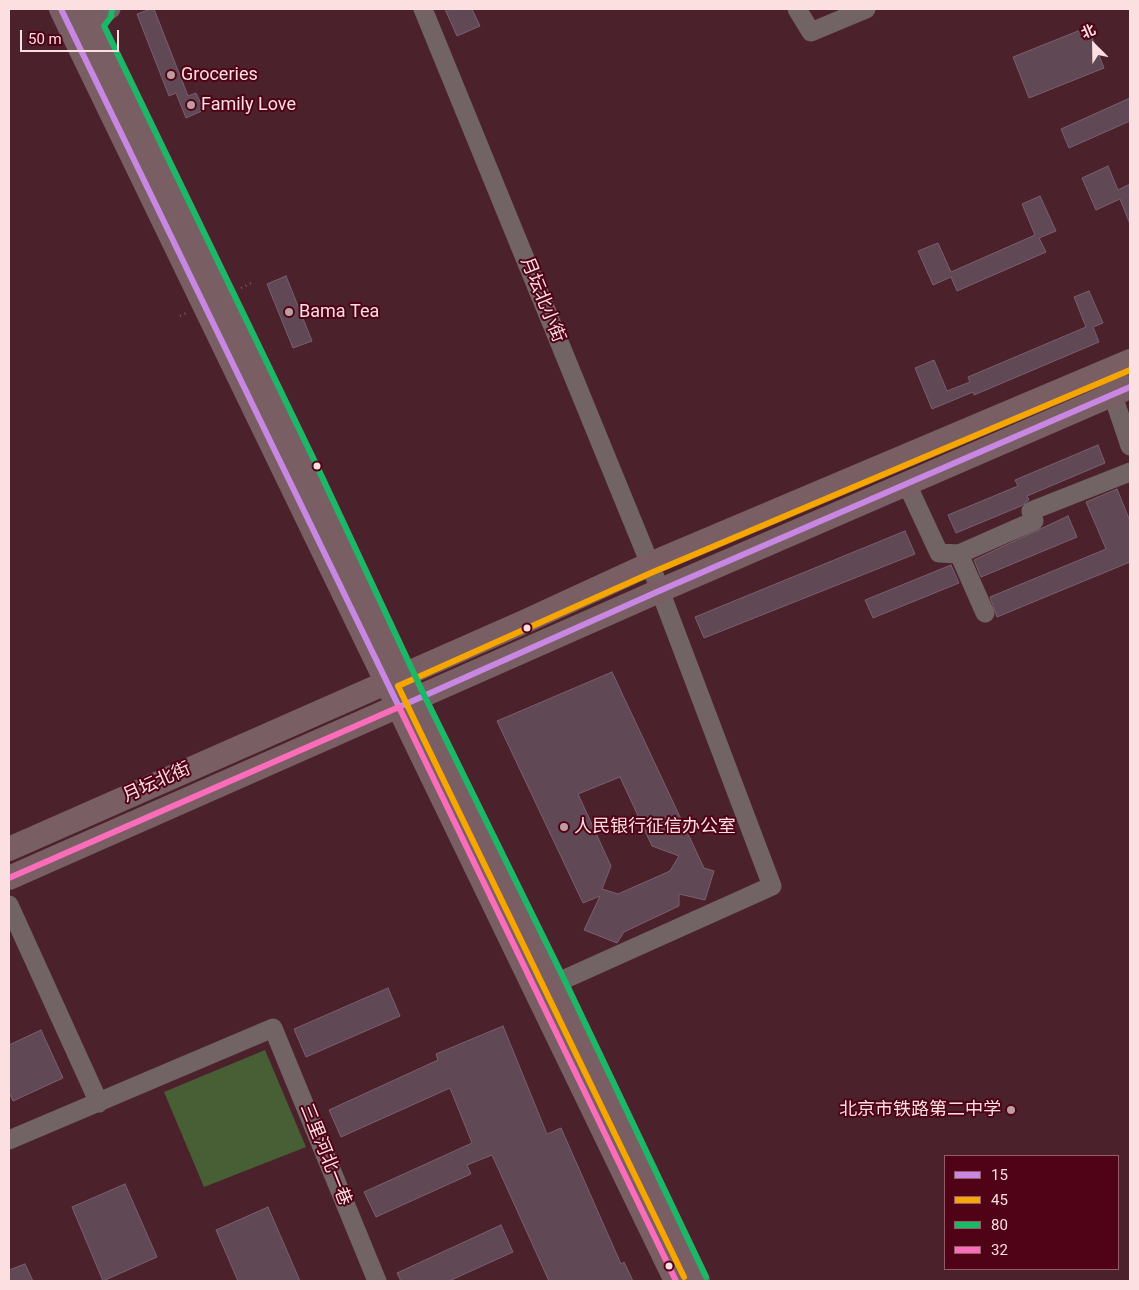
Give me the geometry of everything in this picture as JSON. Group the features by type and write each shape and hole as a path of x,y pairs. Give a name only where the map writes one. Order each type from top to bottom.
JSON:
{"main road":[{"path":"61,9 396,678"},
{"path":"99,13 407,703 676,1281"},
{"name":"月坛北街","path":"9,849 650,564 1130,361"},
{"name":"月坛北街","path":"9,878 659,591 1122,391"},
{"path":"407,703 556,983 698,1281"}],"street":[{"name":"月坛北小街","path":"423,9 650,564 772,886 556,983"},
{"path":"797,9 811,32 866,9"},
{"path":"1104,372 1122,391 1130,446"},
{"path":"905,485 912,495 939,553 958,554 1034,521 1030,511 1130,472"},
{"path":"958,554 985,613"},
{"path":"9,906 99,1103 9,1140"},
{"name":"三里河北一巷","path":"99,1103 273,1028 377,1281"}],"green space":[{"path":"265,1050 306,1147 204,1187 164,1092"}],"building":[{"path":"154,9 188,96 196,93 204,110 186,118 176,93 169,96 137,14"},
{"path":"445,9 472,9 480,26 457,36"},
{"path":"1088,27 1104,68 1029,98 1013,57"},
{"path":"1130,98 1130,121 1069,148 1061,129"},
{"path":"1108,166 1118,190 1130,184 1130,224 1120,199 1096,210 1082,178"},
{"path":"1040,196 1056,231 1039,238 1046,252 957,291 951,277 933,285 918,251 938,243 951,272 1035,235 1022,204"},
{"name":"Bama Tea","path":"286,276 312,341 293,348 267,284"},
{"path":"1089,291 1103,323 1093,327 1099,342 974,395 973,392 932,409 915,368 934,360 947,391 970,382 968,377 1086,327 1074,297"},
{"path":"1098,445 1105,463 1027,496 1029,500 1021,506 956,533 948,515 1018,486 1015,480"},
{"path":"1117,489 1130,521 1130,562 997,617 990,597 1106,549 1086,502"},
{"path":"1068,516 1077,537 981,577 974,560"},
{"path":"905,531 915,554 704,638 695,617"},
{"path":"951,565 959,583 873,618 865,600"},
{"path":"612,672 704,868 714,871 705,900 679,894 679,906 624,932 617,943 584,930 600,896 583,903 497,721","holes":["620,777 652,846 679,856 670,871 618,894 602,889 611,866 578,794"]},
{"path":"388,988 400,1016 306,1057 294,1029"},
{"path":"503,1026 547,1134 561,1128 621,1264 624,1262 633,1281 549,1281 492,1155 467,1165 471,1174 376,1217 364,1192 472,1143 450,1088 341,1137 329,1110 438,1060 436,1054"},
{"path":"41,1030 63,1078 13,1101 9,1092 9,1045"},
{"path":"125,1184 157,1257 103,1281 72,1207"},
{"path":"268,1207 300,1281 238,1281 216,1230"},
{"path":"501,1225 513,1252 449,1281 401,1281 397,1273"},
{"path":"25,1264 33,1281 9,1281 9,1270"}],"transit line":[{"name":"15","path":"61,9 399,707 659,591 1130,387"},
{"name":"80","path":"112,9 111,17 104,26 314,460 424,695 564,979 706,1277"},
{"name":"45","path":"684,1277 398,686 653,572 1130,370"},
{"name":"32","path":"9,878 399,707 676,1281"}],"place":[{"name":"Groceries","path":"171,75"},
{"name":"Family Love","path":"191,105"},
{"name":"Bama Tea","path":"289,312"},
{"name":"人民银行征信办公室","path":"564,827"},
{"name":"北京市铁路第二中学","path":"1011,1110"}]}
